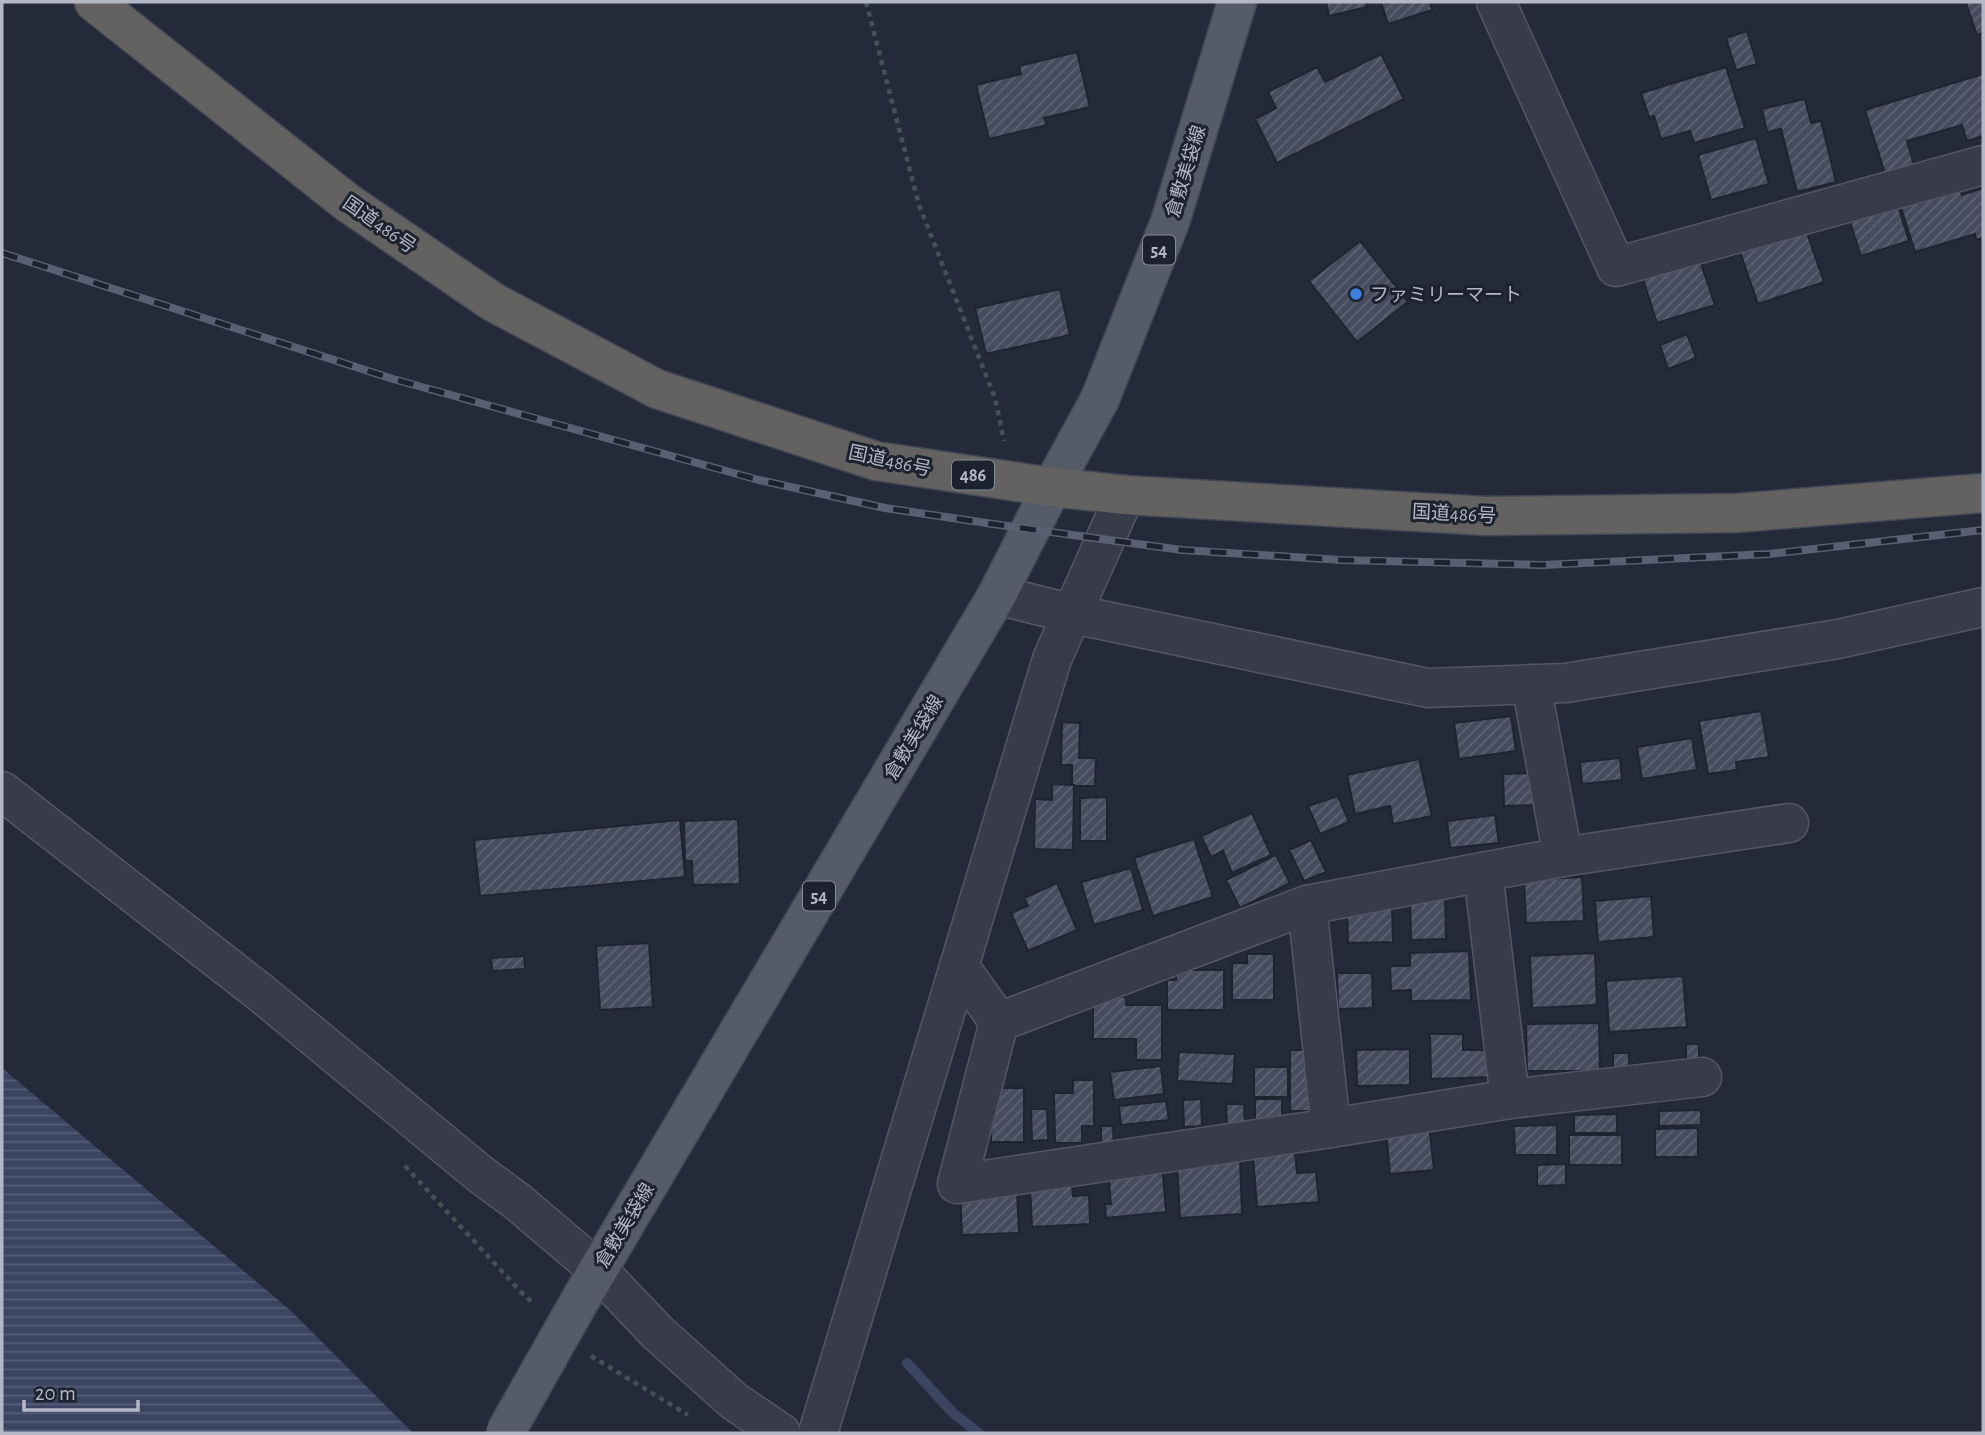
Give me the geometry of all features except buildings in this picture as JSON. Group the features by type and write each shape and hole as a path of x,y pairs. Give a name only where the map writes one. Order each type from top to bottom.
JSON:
{"highway":[{"name":"国道486号","path":"94,2 348,203 493,302 657,389 876,461 1125,495 1487,516 1737,513 1983,493"}],"main road":[{"name":"倉敷美袋線","path":"505,1433 579,1302 997,595 1100,399 1171,219 1237,2"}],"street":[{"path":"1496,2 1616,267 1983,165"},
{"path":"818,1433 1052,659 1125,495"},
{"path":"997,595 1073,614 1427,688 1566,683 1838,639 1983,607"},
{"path":"1531,684 1563,857"},
{"path":"2,790 261,993 598,1270 658,1333 734,1401 781,1433"},
{"path":"999,1022 1307,905 1563,857 1789,822"},
{"path":"1483,872 1510,1099"},
{"path":"1307,905 1331,1128"},
{"path":"959,966 999,1022"},
{"path":"999,1022 957,1184 1510,1099 1702,1077"}],"path":[{"path":"866,2 919,205 995,397 1012,480"},
{"path":"402,1162 521,1292 541,1310"},
{"path":"590,1355 695,1419"}],"water":[{"path":"2,1068 290,1310 413,1433 2,1433"}],"waterway":[{"path":"907,1363 953,1413 979,1433"}],"railway":[{"path":"2,253 393,379 759,480 885,508 1000,525 1182,550 1341,560 1543,565 1769,554 1983,530"}],"place":[{"name":"ファミリーマート","path":"1356,294"}]}
